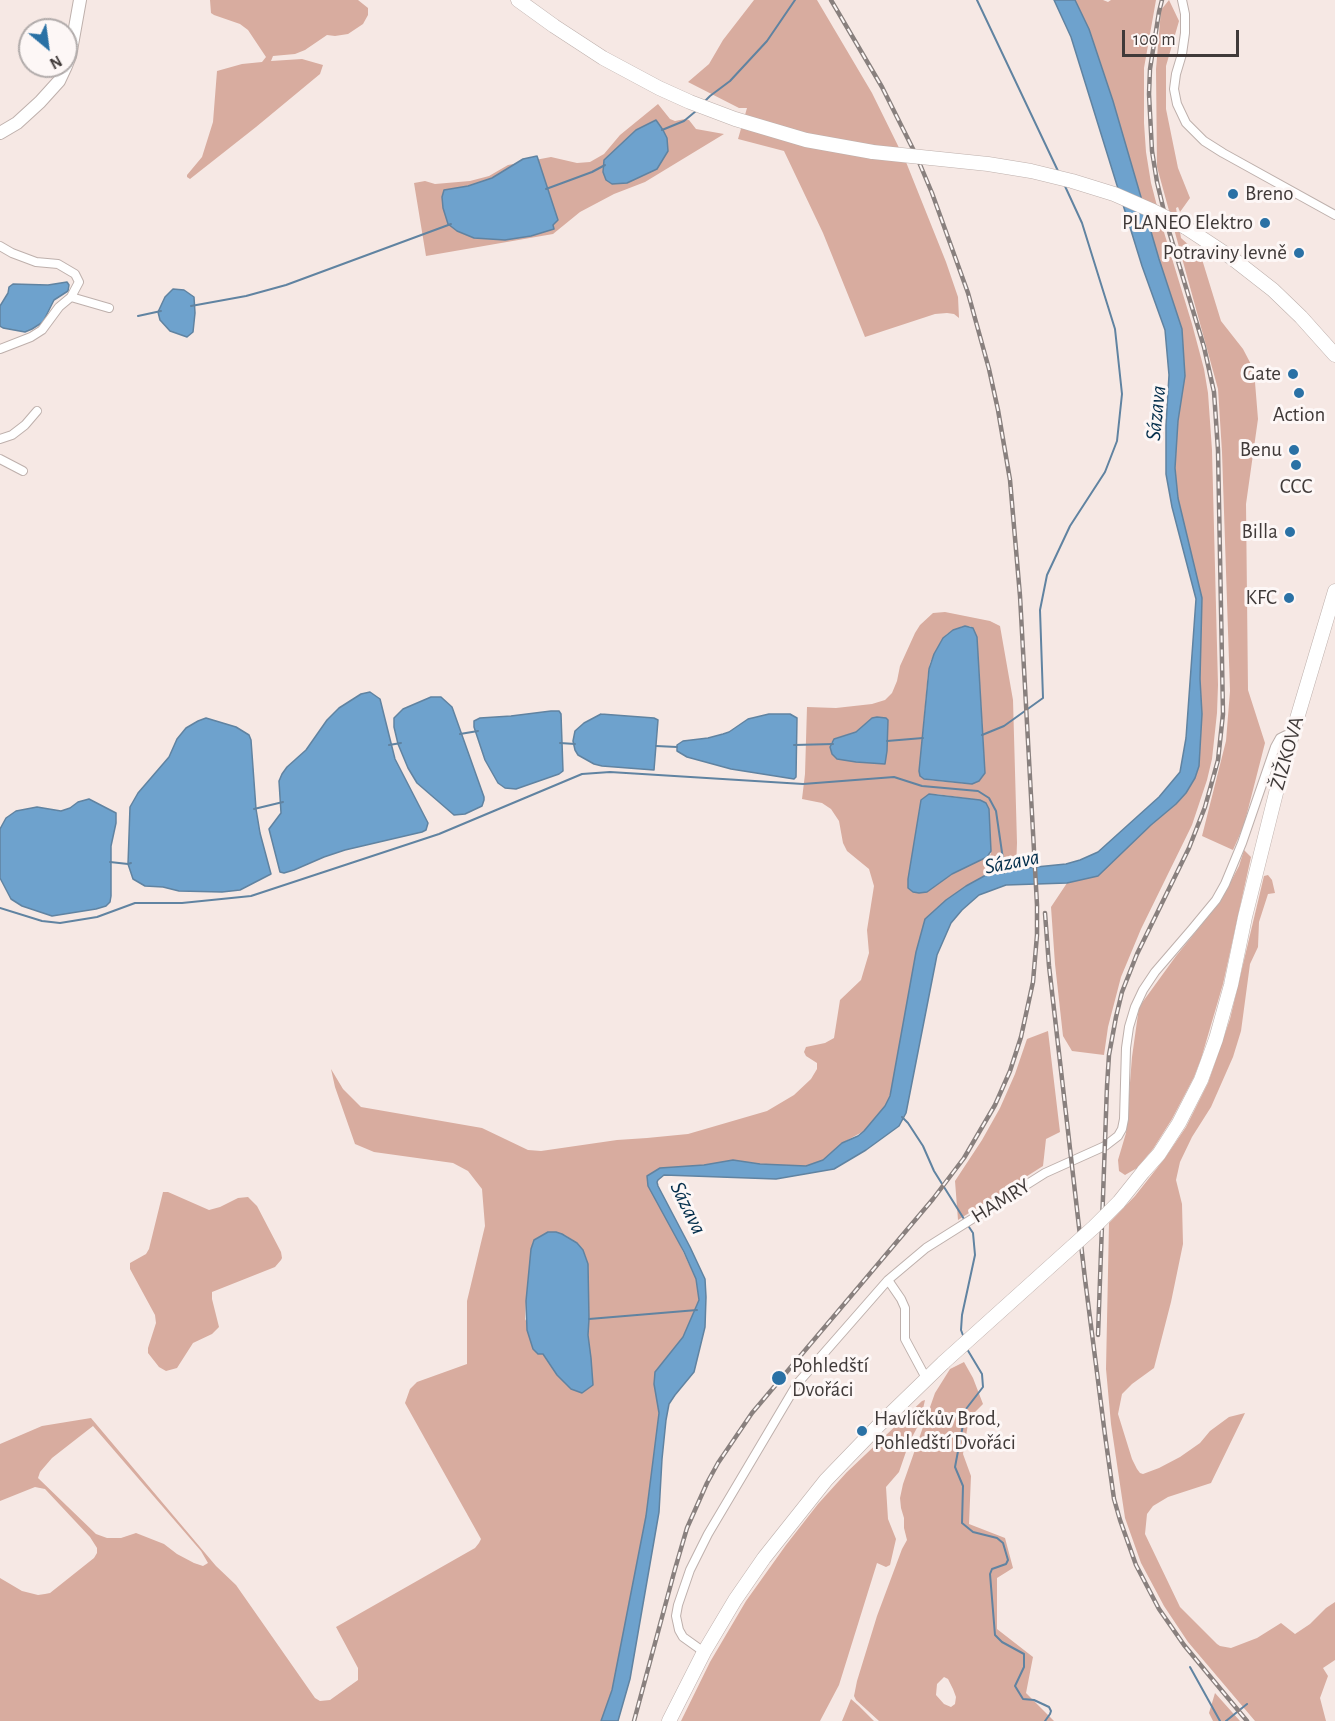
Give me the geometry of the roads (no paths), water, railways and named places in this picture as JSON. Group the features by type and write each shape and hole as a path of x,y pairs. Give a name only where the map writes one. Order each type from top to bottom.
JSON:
{"main road":[{"path":"518,0 603,58 659,88 710,111 806,140 873,152 988,164 1030,171 1114,194 1185,227 1232,258 1273,290 1335,355"},
{"name":"ŽIŽKOVA","path":"669,1721 704,1652 758,1566 797,1514 852,1452 944,1362 1119,1202 1159,1154 1179,1123 1205,1071 1225,1006 1281,769 1335,591"}],"street":[{"path":"77,18 80,0"},
{"path":"1182,0 1185,33 1174,89 1177,104 1186,123 1204,141 1223,153 1335,215"},
{"path":"0,133 17,123 40,102 60,78"},
{"path":"0,246 28,260 58,264 75,274 79,282 71,297 59,307 42,330 0,349"},
{"path":"71,297 109,308"},
{"path":"0,439 12,435 37,411"},
{"path":"0,459 23,471"},
{"name":"HAMRY","path":"704,1652 683,1637 677,1623 678,1605 690,1570 708,1534 797,1384 888,1280 926,1248 1045,1173 1113,1141 1122,1129 1126,1048 1135,1007 1155,972 1220,892 1232,870 1275,747 1280,738 1292,735"},
{"path":"888,1280 905,1308 905,1339 927,1380"}],"water":[{"path":"1054,0 1075,0 1089,29 1182,329 1185,376 1178,421 1175,468 1178,498 1202,598 1200,679 1202,714 1199,766 1186,793 1176,804 1098,876 1067,883 1006,885 979,895 951,923 937,955 906,1113 899,1126 866,1150 834,1169 776,1179 664,1175 658,1180 658,1186 705,1279 705,1327 694,1372 669,1404 662,1459 659,1512 630,1679 618,1721 601,1721 612,1690 646,1516 659,1413 654,1384 655,1372 683,1337 699,1300 696,1279 648,1186 647,1176 660,1168 704,1165 733,1160 806,1166 823,1160 842,1143 858,1136 885,1106 890,1096 916,952 925,919 946,900 986,875 1016,869 1066,864 1098,852 1159,797 1180,772 1186,738 1196,599 1172,507 1166,474 1169,375 1165,330 1142,266 1071,37"},
{"path":"656,120 667,138 668,151 657,169 627,183 612,184 606,180 603,172 604,160 636,130"},
{"path":"537,156 558,220 553,225 554,229 505,240 474,238 457,231 448,224 443,208 444,190 468,186 492,178 523,159"},
{"path":"67,282 68,291 54,300 43,322 25,332 0,326 0,306 9,287 13,284 48,285"},
{"path":"173,289 184,290 194,297 193,332 187,337 170,331 160,320 158,312 165,297"},
{"path":"965,626 973,628 977,637 985,773 979,781 972,784 924,779 920,776 919,771 929,669 943,638 953,630"},
{"path":"370,692 380,699 395,759 428,823 426,830 345,850 294,870 280,872 269,829 281,813 279,781 282,774 306,750 327,720 339,708 361,694"},
{"path":"431,697 441,697 452,707 484,797 482,806 465,814 454,815 417,783 398,744 394,718 403,709"},
{"path":"559,711 561,714 563,771 516,789 505,788 498,783 485,760 474,721 480,718"},
{"path":"601,714 658,720 654,770 602,766 578,755 573,741 575,731"},
{"path":"769,714 790,714 797,718 796,777 794,779 731,769 687,757 677,751 677,745 683,741 723,734 748,719"},
{"path":"206,718 236,727 249,735 256,809 271,874 240,890 222,892 179,891 145,886 133,879 128,864 130,807 138,793 169,757 177,739 186,728"},
{"path":"872,718 888,720 885,764 837,759 832,754 830,747 834,739 856,732"},
{"path":"929,794 980,800 986,803 989,809 991,851 987,857 952,874 927,892 919,893 908,888 908,879 921,800"},
{"path":"89,799 116,813 111,846 110,902 96,909 52,916 22,906 11,899 0,878 0,829 6,818 16,811 37,807 61,811"},
{"path":"548,1232 562,1234 577,1243 583,1250 588,1264 588,1335 593,1385 582,1393 571,1389 557,1375 543,1354 538,1354 533,1349 527,1330 526,1301 531,1249 534,1240"}],"waterway":[{"path":"704,102 730,81 767,41 795,0"},
{"path":"977,0 1058,171"},
{"path":"662,130 684,121 696,111"},
{"path":"546,189 605,165"},
{"path":"982,735 1004,726 1043,698 1040,610 1047,575 1070,526 1105,472 1117,441 1122,394 1115,329 1082,223 1064,184"},
{"path":"191,306 246,296 286,285 451,224"},
{"path":"138,316 161,311"},
{"path":"460,734 478,731"},
{"path":"887,741 923,738"},
{"path":"389,745 401,743"},
{"path":"560,743 575,744"},
{"path":"794,745 833,744"},
{"path":"656,746 677,747"},
{"name":"Sázava","path":"0,908 42,921 60,923 97,917 135,903 182,903 251,896 439,834 582,774 610,772 803,784 894,777 922,786 978,791 989,798 996,811 1005,873"},
{"path":"254,809 283,802"},
{"path":"110,862 131,863"},
{"path":"902,1117 923,1146 934,1171 964,1219"},
{"path":"964,1338 961,1330 962,1315 975,1255 973,1233 967,1224"},
{"path":"589,1319 697,1310"},
{"path":"967,1349 982,1374 983,1387 966,1409 955,1467 963,1486 962,1523 973,1532 997,1538 1003,1543 1008,1560 1006,1564 992,1569 990,1574 995,1635 1002,1642 1024,1654 1024,1667 1015,1686 1023,1699 1034,1700 1049,1707 1051,1711 1045,1721"},
{"path":"1190,1667 1220,1721"},
{"path":"1226,1721 1247,1704"}],"railway":[{"path":"634,1721 687,1528 707,1483 752,1413 933,1199 964,1158 995,1105 1010,1071 1021,1037 1033,982 1037,905 1020,596 1010,480 998,410 968,293 932,193 882,87 831,0"},
{"path":"1098,1335 1107,1086 1109,1055 1116,1017 1122,992 1137,954 1189,848 1205,807 1218,760 1223,714 1218,450 1214,392 1204,347 1168,228 1152,151 1150,69 1162,0"},
{"path":"1045,913 1085,1279 1114,1499 1136,1565 1159,1609 1184,1645 1247,1721"}],"place":[{"name":"Breno","path":"1233,194"},
{"name":"PLANEO Elektro","path":"1265,223"},
{"name":"Potraviny levně","path":"1299,253"},
{"name":"Gate","path":"1293,374"},
{"name":"Action","path":"1299,393"},
{"name":"Benu","path":"1294,450"},
{"name":"CCC","path":"1296,465"},
{"name":"Billa","path":"1290,532"},
{"name":"KFC","path":"1289,598"},
{"name":"Pohledští Dvořáci","path":"779,1378"},
{"name":"Havlíčkův Brod, Pohledští Dvořáci","path":"862,1431"}]}
